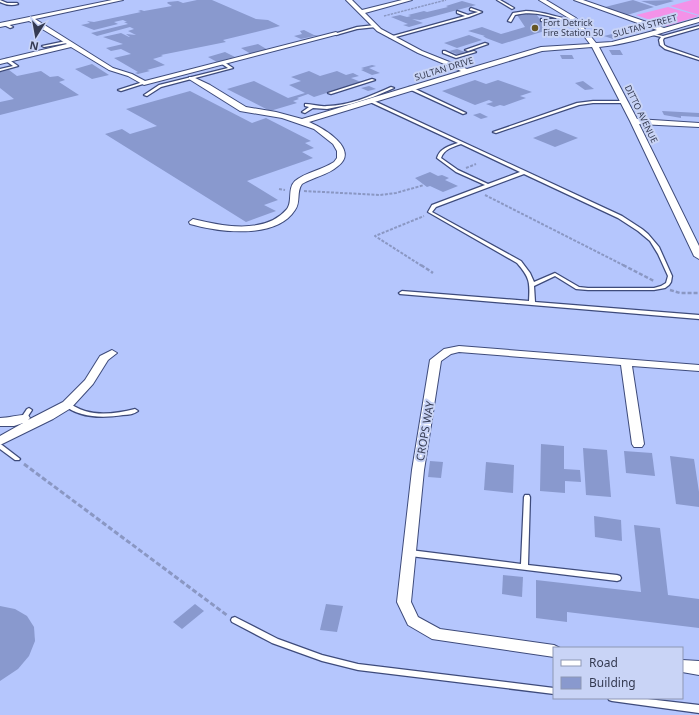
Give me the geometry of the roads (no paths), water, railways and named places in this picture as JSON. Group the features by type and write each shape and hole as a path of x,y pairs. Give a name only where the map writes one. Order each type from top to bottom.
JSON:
{"street":[{"path":"3,25 116,0"},
{"path":"349,0 375,26 391,37 420,52 466,71"},
{"path":"361,12 409,0"},
{"name":"DITTO AVENUE","path":"543,0 574,19 595,46 625,102 699,256"},
{"path":"577,0 664,30"},
{"path":"30,19 111,69 130,75 144,83 336,34"},
{"name":"SULTAN STREET","path":"595,46 612,44 699,20"},
{"path":"3,61 69,44"},
{"name":"SULTAN DRIVE","path":"300,122 541,49 595,46"},
{"path":"191,78 242,108 276,114 320,130 336,142 342,155 341,160 336,165 303,179 297,184 294,190 294,205 282,218 264,226 224,229 193,222"},
{"path":"634,121 699,125"},
{"name":"CROPS WAY","path":"553,650 437,635 424,629 413,621 404,602 418,470 436,360 440,355 448,350 471,349 699,368"},
{"path":"0,441 67,405 89,382 104,358 112,353"},
{"path":"626,362 638,444"},
{"path":"0,422 14,422 27,414"},
{"path":"683,666 699,668"}],"lane":[{"path":"498,0 513,8"},
{"path":"0,1 7,4 17,4"},
{"path":"391,37 481,12 471,8"},
{"path":"458,12 469,16"},
{"path":"510,21 512,15 527,12 546,13 563,19"},
{"path":"542,20 574,19"},
{"path":"3,25 11,27"},
{"path":"336,34 357,28 375,26"},
{"path":"650,34 663,37 699,27"},
{"path":"663,37 661,40 662,45 666,48 699,59"},
{"path":"44,46 69,44"},
{"path":"467,50 486,44"},
{"path":"444,52 456,57 474,52"},
{"path":"0,70 16,66 3,61"},
{"path":"146,95 160,86 231,68 222,63"},
{"path":"330,93 373,80"},
{"path":"120,90 144,83"},
{"path":"306,104 313,106 339,105 392,88"},
{"path":"410,88 464,113"},
{"path":"371,101 620,217 645,231 658,246 670,276 670,281 665,287 654,290 578,288 555,274 532,285"},
{"path":"495,132 578,104 593,102 625,102"},
{"path":"304,112 313,106"},
{"path":"461,143 447,148 440,153 439,158 442,162 457,171 487,185"},
{"path":"524,172 434,206 430,212 519,262 528,273 532,285 532,303"},
{"path":"402,293 699,317"},
{"path":"67,405 87,414 103,416 118,415 135,411"},
{"path":"0,446 17,459"},
{"path":"524,567 526,497"},
{"path":"410,553 617,578"},
{"path":"235,620 275,641 322,658 358,667 553,691"},
{"path":"620,699 699,709"}],"place":[{"name":"Fort Detrick Fire Station 50","path":"535,28"}]}
